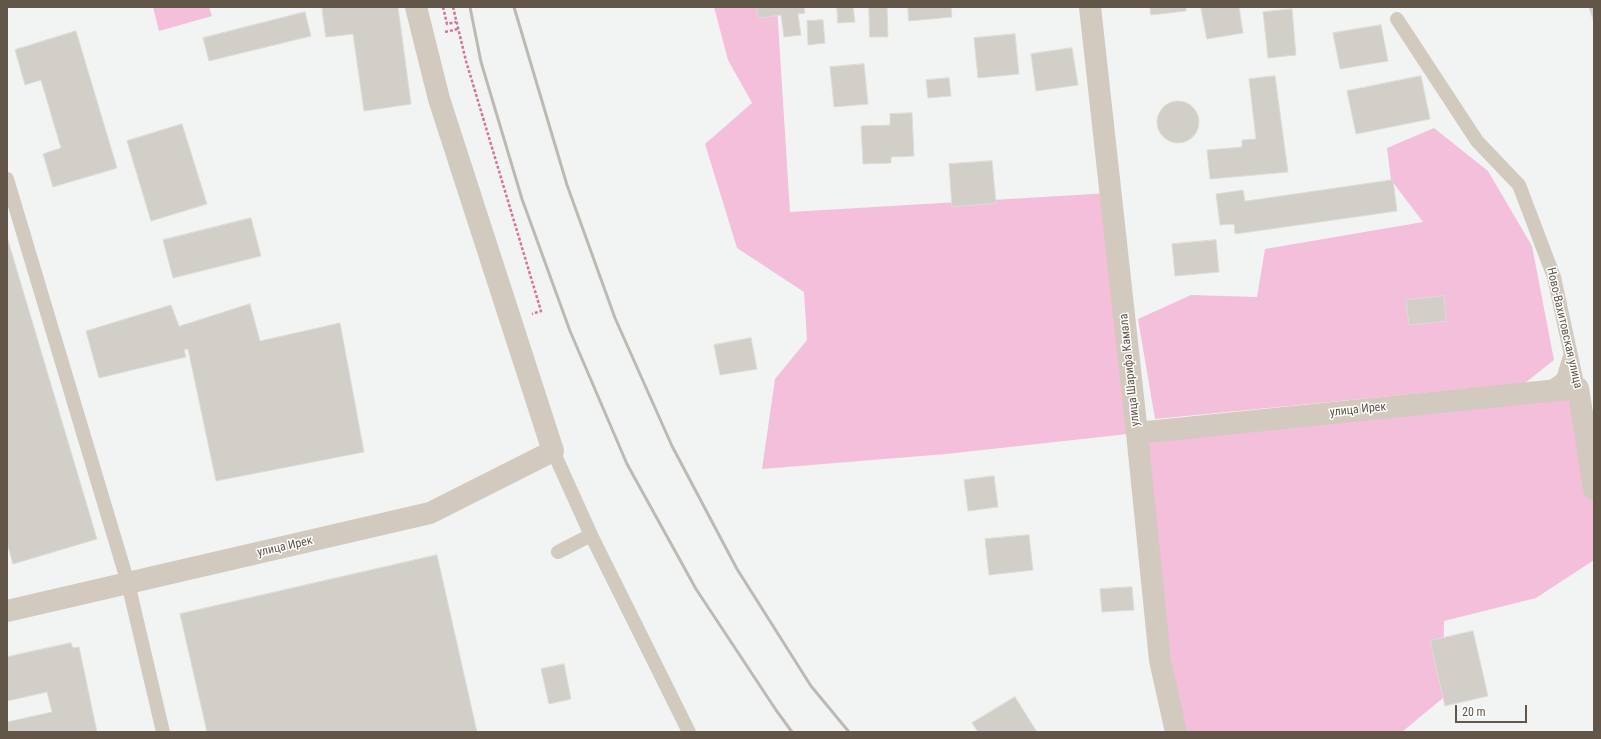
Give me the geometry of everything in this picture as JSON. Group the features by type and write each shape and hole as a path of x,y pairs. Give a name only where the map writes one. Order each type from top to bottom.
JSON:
{"street":[{"path":"416,7 438,99 553,451"},
{"name":"улица Шарифа Камала","path":"1090,7 1137,433 1160,660 1176,732"},
{"name":"улица Ирек","path":"1137,433 1578,388"},
{"name":"Ново-Вахитовская улица","path":"1578,388 1594,489"},
{"name":"улица Ирек","path":"7,611 430,513 553,451"}],"lane":[{"name":"Ново-Вахитовская улица","path":"1397,18 1477,141 1519,185 1554,277 1578,388"},
{"path":"7,179 128,583 163,732"},
{"path":"1546,391 1563,379 1571,354"},
{"path":"553,451 591,535 690,732"},
{"path":"558,552 591,535"}],"path":[{"path":"443,7 447,24 457,22"},
{"path":"453,7 468,68 541,311"},
{"path":"443,33 458,29"}],"shaded area":[{"path":"153,7 209,7 212,16 159,31"},
{"path":"714,7 777,7 790,212 1110,193 1137,433 946,454 762,469 775,379 807,340 804,292 737,248 705,144 752,103 728,60"},
{"path":"1434,128 1488,171 1532,246 1554,360 1525,383 1155,419 1138,319 1191,295 1257,297 1265,249 1423,222 1391,180 1387,148"},
{"path":"1578,388 1594,489 1594,560 1536,598 1444,621 1443,698 1402,732 1182,732 1137,433"}],"building":[{"path":"322,7 398,7 411,104 364,111 353,34 326,37"},
{"path":"757,7 804,7 805,13 798,14 801,35 784,37 781,15 759,18"},
{"path":"837,7 853,7 855,22 838,23"},
{"path":"869,7 887,7 888,37 870,37"},
{"path":"908,7 951,7 952,17 909,21"},
{"path":"1150,7 1186,7 1186,11 1151,15"},
{"path":"1201,7 1239,7 1243,33 1207,39"},
{"path":"1589,7 1594,7 1594,22"},
{"path":"1292,9 1296,55 1268,58 1263,12"},
{"path":"305,12 311,36 209,61 203,38"},
{"path":"823,20 825,43 808,45 807,21"},
{"path":"1381,25 1388,61 1340,69 1333,33"},
{"path":"76,31 117,168 53,187 43,154 61,148 41,80 25,85 15,50"},
{"path":"1015,34 1019,74 978,78 974,38"},
{"path":"1072,48 1078,85 1036,91 1031,54"},
{"path":"864,64 868,104 834,107 830,67"},
{"path":"1275,76 1288,172 1210,179 1207,150 1242,147 1242,140 1256,139 1249,79"},
{"path":"1421,76 1430,119 1356,134 1347,91"},
{"path":"949,78 951,96 928,98 926,80"},
{"path":"1178,101 1193,107 1199,122 1193,137 1178,143 1163,137 1157,122 1163,107"},
{"path":"912,113 914,156 891,157 891,163 863,164 861,126 890,125 890,114"},
{"path":"182,124 207,204 151,221 127,141"},
{"path":"992,161 996,203 952,207 949,164"},
{"path":"1393,180 1397,211 1235,234 1234,224 1220,225 1216,194 1243,190 1245,201"},
{"path":"251,218 261,256 173,278 163,240"},
{"path":"7,237 97,539 13,564 7,543"},
{"path":"1216,240 1219,272 1175,276 1172,244"},
{"path":"1444,296 1446,321 1409,325 1406,300"},
{"path":"250,304 260,341 340,323 364,452 216,481 188,349 184,350 186,357 99,378 86,331 171,305 179,326"},
{"path":"751,338 757,369 720,375 714,345"},
{"path":"994,476 998,507 968,511 964,480"},
{"path":"1029,535 1033,570 989,575 985,539"},
{"path":"437,555 477,732 207,732 180,614"},
{"path":"1132,587 1134,610 1102,612 1100,589"},
{"path":"1473,631 1488,696 1445,706 1430,641"},
{"path":"71,643 73,648 79,647 97,732 7,732 7,722 52,712 47,692 7,701 7,657"},
{"path":"564,664 571,699 549,704 541,669"},
{"path":"1015,697 1037,732 978,732 972,723"}],"railway":[{"path":"470,7 481,62 522,199 570,331 627,464 696,589 792,732"},
{"path":"514,7 567,185 615,318 672,446 737,569 811,686 849,732"}]}
